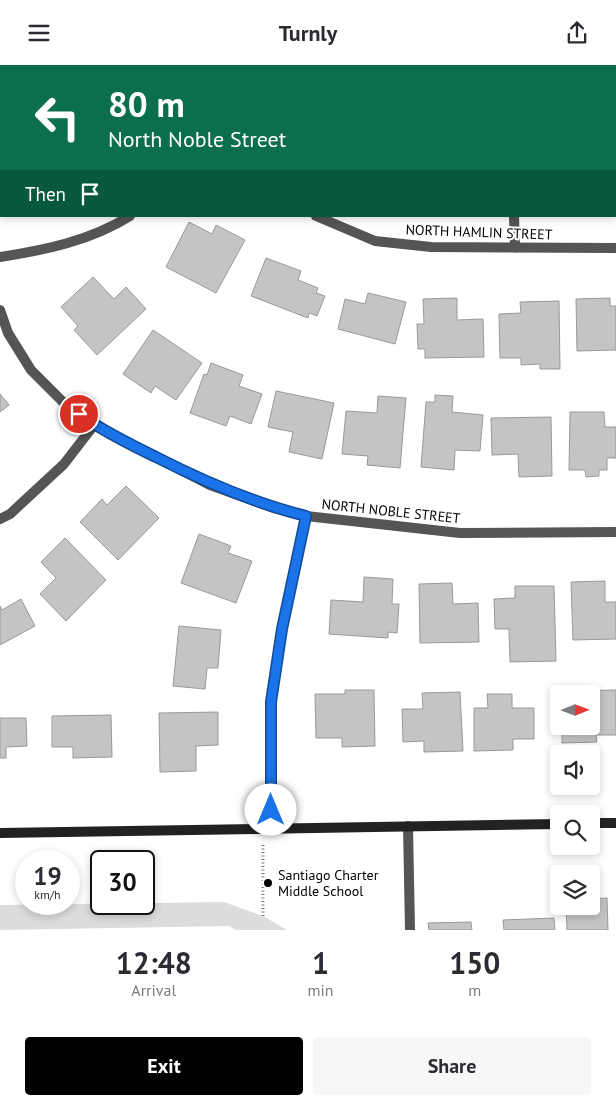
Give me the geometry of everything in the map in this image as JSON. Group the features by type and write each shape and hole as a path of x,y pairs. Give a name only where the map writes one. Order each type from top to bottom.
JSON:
{"street":[{"path":"0,257 50,249 111,228 128,217"},
{"name":"NORTH HAMLIN STREET","path":"318,217 375,241 431,247 616,248"},
{"path":"514,217 515,248"},
{"name":"NORTH NOBLE STREET","path":"0,310 8,333 31,370 64,403 94,425 210,485 274,508 306,516 460,533 616,532"},
{"path":"0,519 10,514 64,464 94,425"},
{"path":"268,829 271,702 282,629 306,516"},
{"path":"600,823 616,823"},
{"path":"0,833 550,824"},
{"path":"408,826 410,930"}],"path":[{"path":"263,916 268,829"}],"shaded area":[{"path":"224,902 263,916 287,930 236,930 229,926 0,930 0,905 15,905 15,915 80,915 80,904 90,904 90,915 155,915 155,903"}],"building":[{"path":"189,222 212,234 216,225 245,240 216,293 166,267"},
{"path":"266,258 301,271 298,280 318,288 316,293 325,296 317,316 309,313 308,318 251,296"},
{"path":"93,277 114,299 126,287 146,309 97,355 74,330 78,326 61,307"},
{"path":"368,293 406,302 395,344 338,329 345,299 365,304"},
{"path":"457,298 457,320 483,319 484,357 425,358 425,349 418,349 417,324 424,324 423,299"},
{"path":"610,298 610,306 616,306 616,350 577,351 576,299"},
{"path":"559,301 560,369 540,369 540,364 521,365 521,358 500,358 499,314 521,313 520,302"},
{"path":"153,330 202,363 176,400 155,386 151,393 123,374"},
{"path":"211,363 243,375 239,386 262,394 251,424 230,416 226,426 190,413 204,374 207,375"},
{"path":"276,391 334,403 322,459 289,452 293,432 268,427"},
{"path":"0,394 9,405 0,412"},
{"path":"435,395 453,396 452,412 483,415 480,451 455,450 454,470 421,467 426,402 435,402"},
{"path":"378,396 406,398 400,468 367,465 368,456 342,454 346,411 377,413"},
{"path":"570,412 604,412 605,427 616,427 616,458 607,458 607,470 599,470 599,476 586,477 585,470 569,470"},
{"path":"551,417 552,476 519,477 518,454 492,455 491,418"},
{"path":"126,486 159,518 118,560 80,522 102,499 107,505"},
{"path":"199,534 231,546 228,553 252,561 236,603 181,583"},
{"path":"65,538 106,580 66,621 40,594 56,578 41,562"},
{"path":"364,577 393,579 392,604 399,604 397,633 388,632 388,638 329,634 331,600 363,602"},
{"path":"605,581 605,602 616,602 616,639 573,640 571,582"},
{"path":"452,583 453,604 478,603 479,642 420,643 419,584"},
{"path":"515,586 554,586 556,661 510,662 509,629 495,629 494,599 515,598"},
{"path":"21,599 35,626 0,645 0,606 2,610"},
{"path":"179,626 221,630 218,668 207,668 205,689 173,686"},
{"path":"345,690 374,690 375,746 342,747 342,738 316,738 315,694 345,694"},
{"path":"600,690 616,690 616,735 600,735"},
{"path":"460,692 463,751 424,752 424,741 403,742 402,709 423,709 422,693"},
{"path":"487,694 512,694 512,708 534,708 534,739 513,739 513,750 474,751 474,708 488,708"},
{"path":"218,712 218,745 196,746 196,771 160,772 159,713"},
{"path":"111,715 112,757 73,758 73,747 52,747 52,716"},
{"path":"0,718 26,718 27,746 6,747 6,758 0,758"},
{"path":"562,735 596,735 597,742 562,743"},
{"path":"600,898 607,898 608,930 567,930 566,915 600,915"},
{"path":"554,918 555,930 504,930 503,920"},
{"path":"471,922 472,930 429,930 428,923"}],"place":[{"name":"Santiago Charter Middle School","path":"268,883"}],"route":[{"path":"79,414 94,425 210,485 274,508 306,516 282,629 271,702 271,810"}]}
